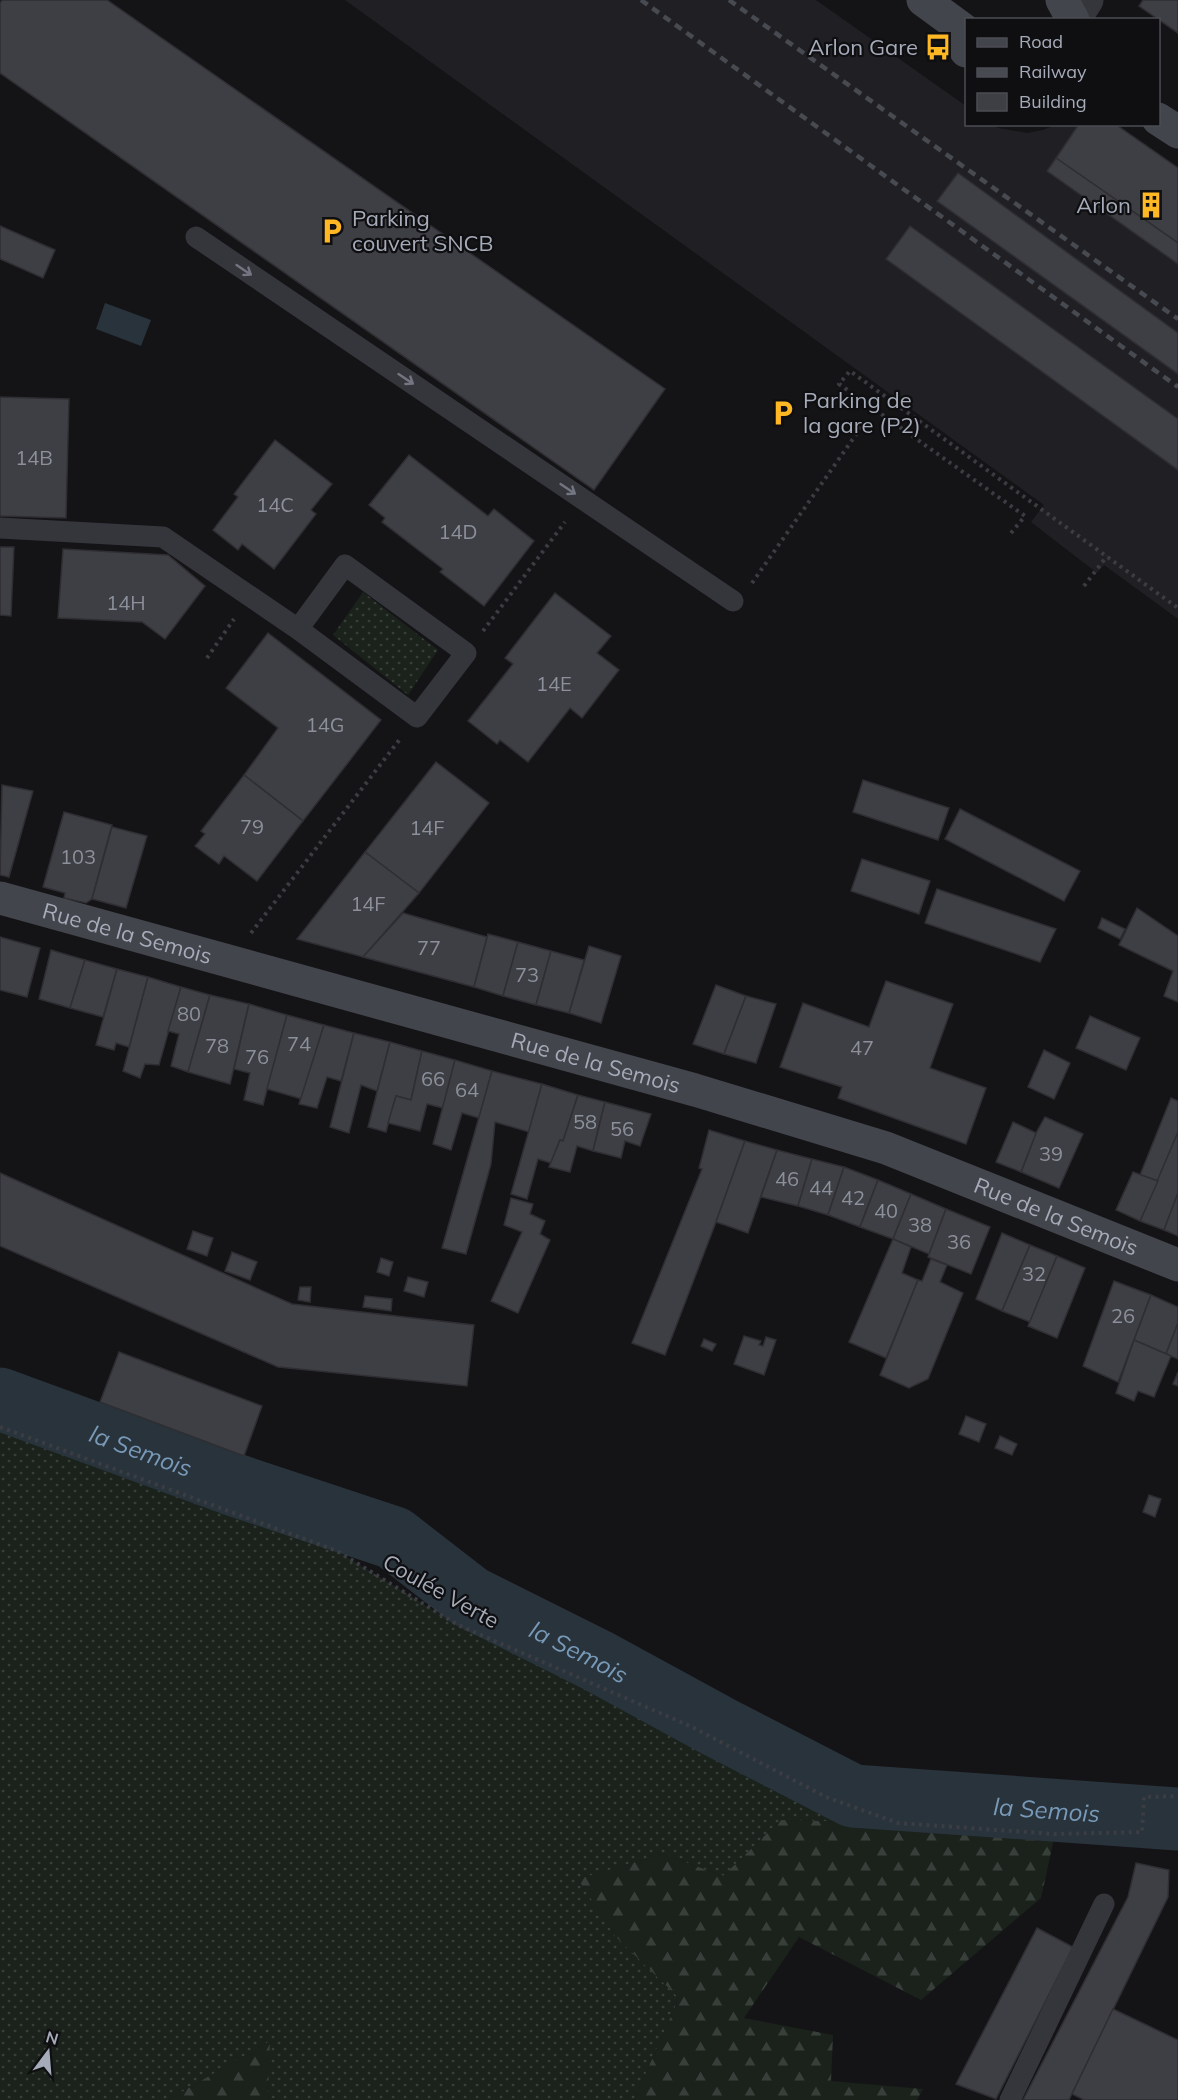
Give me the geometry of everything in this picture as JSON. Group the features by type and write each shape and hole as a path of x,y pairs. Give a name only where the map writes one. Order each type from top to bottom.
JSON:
{"main road":[{"path":"923,0 964,30 965,40"},
{"path":"1062,0 1072,18"},
{"path":"1160,120 1178,132"},
{"name":"Rue de la Semois","path":"0,898 695,1090 886,1148 1178,1265"}],"street":[{"path":"1074,18 1087,0"}],"lane":[{"path":"196,237 733,601"},
{"path":"0,528 163,537 298,629 417,717 466,653 345,565 298,629"},
{"path":"1010,2100 1104,1904"}],"path":[{"path":"1011,533 1025,516 839,384 850,371 1178,608"},
{"path":"751,584 862,426"},
{"path":"466,653 571,515"},
{"path":"1084,586 1107,556"},
{"path":"207,658 250,596"},
{"path":"229,961 417,717"},
{"name":"Coulée Verte","path":"0,1426 337,1551 458,1625 692,1727 826,1797 898,1824 1055,1834 1142,1832 1144,1797 1178,1796"}],"shaded area":[{"path":"345,0 816,0 965,105 965,126 994,126 1027,133 1053,126 1116,126 1178,168 1178,619 1104,565 1097,573 1031,522 1044,505"},
{"path":"105,303 151,320 141,346 96,329"}],"green space":[{"path":"363,592 438,650 408,695 333,635"},
{"path":"0,1427 337,1551 458,1625 692,1727 826,1797 898,1823 781,1820 723,1876 663,1854 579,1879 615,1936 679,1998 634,2100 276,2100 268,2096 269,2042 168,2100 0,2100"},
{"path":"781,1820 898,1823 1055,1834 1041,1898 921,2000 799,1937 744,2018 833,2035 831,2081 923,2089 917,2100 634,2100 679,1998 615,1936 578,1879 663,1854 723,1876"},
{"path":"270,2041 268,2096 276,2100 168,2100"}],"building":[{"name":"Parking couvert SNCB","path":"2,0 107,0 665,389 594,490 0,73 0,3"},
{"path":"1143,0 1178,0 1178,33 1160,21 1160,18 1156,18 1139,6"},
{"name":"Arlon","path":"1078,126 1118,126 1178,168 1178,243 1056,158"},
{"path":"1056,158 1178,243 1178,264 1047,171"},
{"path":"958,173 1178,333 1178,374 937,201"},
{"path":"0,226 55,250 43,278 0,259"},
{"path":"910,226 1178,419 1178,470 886,259"},
{"path":"0,397 69,399 66,518 0,516"},
{"path":"275,440 332,484 311,510 316,514 274,569 242,544 238,550 213,530 238,497 234,494"},
{"path":"409,455 488,516 494,509 534,541 484,606 440,572 443,569 382,522 385,518 369,505"},
{"path":"0,547 14,547 11,616 0,615"},
{"path":"63,549 168,555 205,586 165,639 142,622 58,618"},
{"path":"555,593 611,636 597,653 619,670 582,718 570,708 528,762 500,740 497,744 468,721 513,664 505,658"},
{"path":"268,633 381,720 303,821 244,775 278,728 226,688"},
{"path":"436,762 489,803 419,893 365,852"},
{"path":"244,775 303,821 257,881 224,856 219,864 195,846 205,834 201,831"},
{"path":"863,780 949,808 938,840 853,812"},
{"path":"2,785 33,791 9,877 0,875"},
{"path":"960,809 1080,871 1064,901 945,839"},
{"path":"64,812 112,825 92,899 86,903 64,898 65,893 43,887"},
{"path":"112,827 147,836 126,908 92,899"},
{"path":"365,852 419,893 363,957 297,939"},
{"path":"862,859 930,881 919,914 851,891"},
{"path":"937,889 1056,929 1040,962 925,923"},
{"path":"1137,908 1178,936 1178,1002 1164,996 1173,971 1119,945"},
{"path":"403,913 487,937 474,987 363,957"},
{"path":"1102,918 1125,929 1120,939 1098,928"},
{"path":"488,934 518,942 503,996 474,987"},
{"path":"0,937 40,948 27,997 0,990"},
{"path":"518,942 551,951 536,1005 503,996"},
{"path":"589,946 621,956 601,1023 569,1013"},
{"path":"51,950 85,960 70,1008 39,999"},
{"path":"551,951 584,960 569,1013 536,1005"},
{"path":"85,960 117,969 103,1017 70,1008"},
{"path":"117,969 148,977 129,1047 116,1043 114,1050 96,1045"},
{"path":"148,977 181,987 159,1065 145,1064 140,1078 123,1071"},
{"path":"886,981 953,1004 930,1068 986,1088 966,1144 838,1098 842,1087 780,1067 803,1003 869,1027"},
{"path":"716,985 746,996 724,1054 693,1044"},
{"path":"181,987 210,995 188,1072 171,1066 179,1034 168,1031"},
{"path":"210,995 249,1004 230,1084 188,1072"},
{"path":"746,996 776,1004 756,1063 724,1054"},
{"path":"249,1004 287,1015 263,1105 244,1100 250,1073 234,1069"},
{"path":"287,1015 324,1025 302,1099 267,1089"},
{"path":"1090,1016 1140,1038 1126,1070 1076,1048"},
{"path":"324,1025 354,1033 341,1081 327,1077 317,1108 299,1104"},
{"path":"354,1033 390,1042 377,1091 361,1085 349,1133 330,1127"},
{"path":"390,1042 422,1051 411,1100 396,1096 386,1132 368,1127"},
{"path":"1044,1050 1070,1063 1054,1099 1028,1087"},
{"path":"422,1051 455,1060 443,1108 427,1104 420,1131 388,1123 396,1096 411,1100"},
{"path":"455,1060 492,1071 479,1118 462,1113 451,1150 433,1144"},
{"path":"492,1071 542,1084 529,1132 495,1122 491,1164 466,1254 442,1248"},
{"path":"542,1084 578,1095 563,1141 560,1140 551,1163 538,1159 527,1199 511,1194"},
{"path":"578,1095 605,1102 593,1151 577,1146 570,1172 549,1167 560,1140 563,1141"},
{"path":"1171,1098 1178,1101 1178,1132 1158,1181 1140,1175"},
{"path":"605,1102 651,1114 640,1146 625,1141 621,1158 593,1151"},
{"path":"1045,1117 1083,1134 1059,1188 1021,1172 1036,1133"},
{"path":"1013,1122 1036,1133 1021,1172 996,1162"},
{"path":"709,1130 745,1141 665,1355 632,1343 702,1169 699,1168"},
{"path":"1178,1132 1178,1193 1164,1230 1140,1221"},
{"path":"745,1141 777,1150 748,1233 716,1222"},
{"path":"777,1150 812,1159 798,1206 761,1197"},
{"path":"812,1159 844,1167 828,1215 798,1206"},
{"path":"844,1167 878,1180 860,1227 828,1215"},
{"path":"1133,1172 1158,1181 1140,1221 1116,1210"},
{"path":"0,1173 292,1304 474,1325 467,1386 278,1367 0,1246"},
{"path":"878,1180 911,1194 893,1239 860,1227"},
{"path":"1178,1193 1178,1236 1164,1230"},
{"path":"911,1194 946,1209 929,1254 893,1239"},
{"path":"511,1198 533,1204 530,1214 545,1221 540,1234 550,1240 518,1313 491,1301 522,1232 504,1225"},
{"path":"946,1209 990,1227 971,1274 928,1257"},
{"path":"193,1231 213,1238 207,1256 187,1249"},
{"path":"1002,1233 1030,1245 1002,1311 976,1299"},
{"path":"893,1239 911,1247 902,1273 918,1280 886,1358 849,1342"},
{"path":"1030,1245 1057,1256 1030,1322 1002,1311"},
{"path":"232,1252 257,1262 250,1280 225,1271"},
{"path":"1057,1256 1085,1268 1057,1338 1028,1326"},
{"path":"381,1258 393,1262 389,1276 377,1272"},
{"path":"931,1259 947,1265 940,1282 963,1293 928,1379 909,1388 880,1375 918,1280 922,1281"},
{"path":"408,1277 428,1282 424,1297 404,1291"},
{"path":"1114,1281 1151,1295 1118,1382 1083,1366"},
{"path":"300,1287 311,1287 310,1302 298,1300"},
{"path":"1151,1295 1178,1307 1178,1323 1166,1354 1134,1340"},
{"path":"365,1296 392,1299 391,1311 363,1307"},
{"path":"1178,1323 1178,1359 1166,1354"},
{"path":"744,1336 761,1341 759,1345 763,1346 766,1337 776,1340 764,1375 734,1364"},
{"path":"704,1339 716,1344 712,1351 701,1346"},
{"path":"1134,1340 1171,1356 1154,1397 1138,1391 1134,1401 1116,1393"},
{"path":"119,1352 262,1406 244,1456 100,1402"},
{"path":"1178,1372 1178,1386 1173,1384"},
{"path":"966,1416 986,1424 979,1442 959,1434"},
{"path":"1000,1436 1017,1444 1012,1455 995,1448"},
{"path":"1149,1495 1161,1499 1155,1517 1143,1512"},
{"path":"1136,1863 1169,1870 1168,1897 1069,2100 1023,2100 1128,1897"},
{"path":"1037,1928 1073,1947 996,2099 956,2084"},
{"path":"1113,2009 1178,2040 1178,2100 1084,2100 1072,2094"}],"waterway":[{"name":"la Semois","path":"0,1399 232,1484 394,1538 470,1597 598,1661 853,1796 1178,1819"}],"railway":[{"path":"641,0 1178,387"},
{"path":"729,0 1178,319"}],"place":[{"name":"Arlon Gare","path":"938,47"},
{"name":"Arlon","path":"1151,205"},
{"name":"Parking couvert SNCB","path":"332,231"},
{"name":"Parking de la gare (P2)","path":"783,413"}]}
